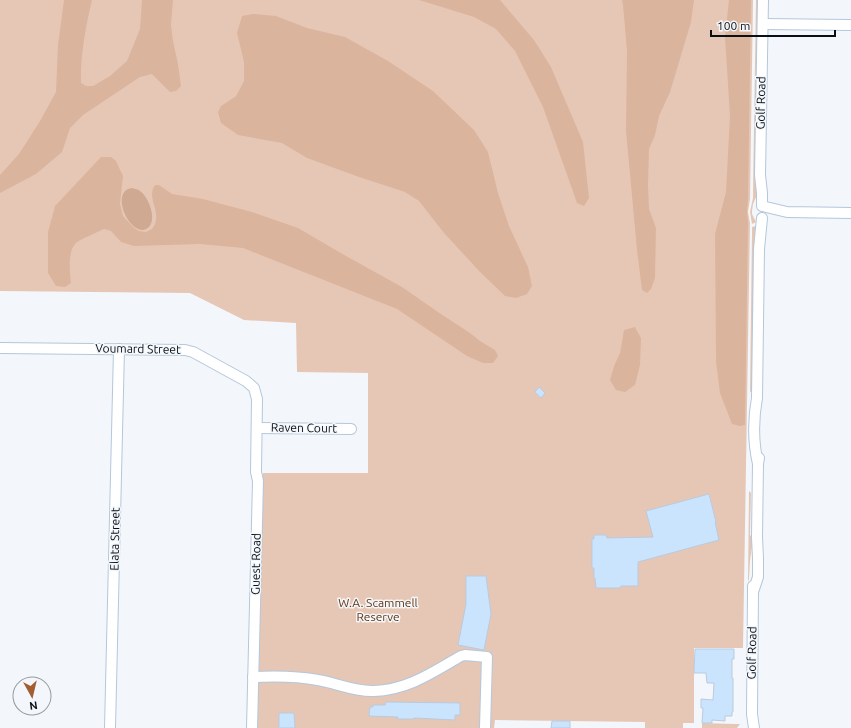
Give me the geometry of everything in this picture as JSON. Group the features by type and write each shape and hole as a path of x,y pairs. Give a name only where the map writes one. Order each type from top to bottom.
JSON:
{"street":[{"name":"Golf Road","path":"754,728 752,714 752,564 757,537 758,464 760,452 760,422 757,398 759,249 763,212 760,175 763,0"},
{"path":"762,24 851,25"},
{"path":"763,212 851,213"},
{"name":"Voumard Street","path":"0,348 180,350 193,352 246,381 254,388 257,399"},
{"name":"Elata Street","path":"110,728 119,349"},
{"name":"Guest Road","path":"252,728 258,481 256,472 257,399"},
{"name":"Raven Court","path":"257,428 351,429"},
{"path":"254,677 295,677 317,680 358,690 388,690 417,681 461,656 487,657 485,728"},
{"name":"Golf Road","path":"746,728 752,714"}],"green space":[{"name":"W.A. Scammell Reserve","path":"0,0 753,0 750,199 748,212 750,223 743,648 694,648 694,723 683,723 683,728 645,728 645,722 495,720 494,728 257,728 263,473 368,473 368,373 297,372 296,323 244,320 190,293 0,291"},
{"path":"756,0 759,0 756,173 757,195 752,211 756,222 752,224 750,212 753,198"},
{"path":"756,226 753,391 750,392 752,227"},
{"path":"749,491 751,493 750,535 753,538 748,582"},
{"path":"702,723 740,724 737,728 702,728"}],"shaded area":[{"path":"64,0 92,0 81,63 81,83 86,86 93,86 110,76 127,61 140,29 142,0 173,0 171,25 181,86 176,91 170,92 152,74 140,77 83,115 70,128 62,152 36,174 0,193 0,175 19,154 56,92 58,45"},
{"path":"419,0 500,0 534,40 551,67 583,142 589,198 584,206 577,203 543,107 515,51 496,29 474,17"},
{"path":"622,0 694,0 691,22 670,92 659,116 655,135 649,149 649,209 656,228 655,278 651,289 647,293 642,290 626,131 627,51"},
{"path":"729,0 751,0 745,425 740,426 732,424 720,393 716,362 715,234 726,192 730,116 725,37"},
{"path":"253,14 276,16 307,28 345,37 388,61 433,91 474,130 488,152 498,193 509,226 528,267 532,286 527,294 516,298 505,296 480,272 444,233 419,201 405,192 307,158 282,143 238,135 221,123 218,112 221,106 236,96 244,81 244,62 237,33 242,16"},
{"path":"101,157 111,157 116,161 123,176 120,204 123,216 139,231 146,232 152,229 156,222 156,211 152,198 155,185 159,185 172,194 203,199 252,212 298,228 402,287 495,350 498,356 493,363 483,363 467,356 397,309 243,248 200,244 134,246 121,242 111,231 104,229 76,243 70,257 71,283 65,287 56,286 48,273 48,232 55,206"},
{"path":"131,188 140,191 147,199 149,204 152,221 150,226 146,229 140,230 134,227 129,221 122,205 122,198 125,192"},
{"path":"635,327 641,338 640,365 635,385 625,392 616,390 610,380 620,353 624,330"}],"building":[{"path":"539,387 545,393 541,398 535,392"},
{"path":"709,494 719,540 638,562 638,586 596,588 594,568 592,568 592,539 594,539 594,535 606,535 607,538 653,537 646,511"},
{"path":"466,576 486,576 491,614 484,650 458,645 466,604"},
{"path":"695,649 734,649 734,659 732,659 733,712 732,716 725,716 725,721 712,720 712,723 702,723 703,708 701,708 701,699 713,700 714,683 707,683 706,673 694,673"},
{"path":"386,702 460,703 460,715 455,715 455,720 414,718 397,719 398,717 369,716 370,707 373,707 373,705 385,705"},
{"path":"279,713 294,713 295,728 279,728"},
{"path":"552,721 570,721 570,728 551,728"}]}
